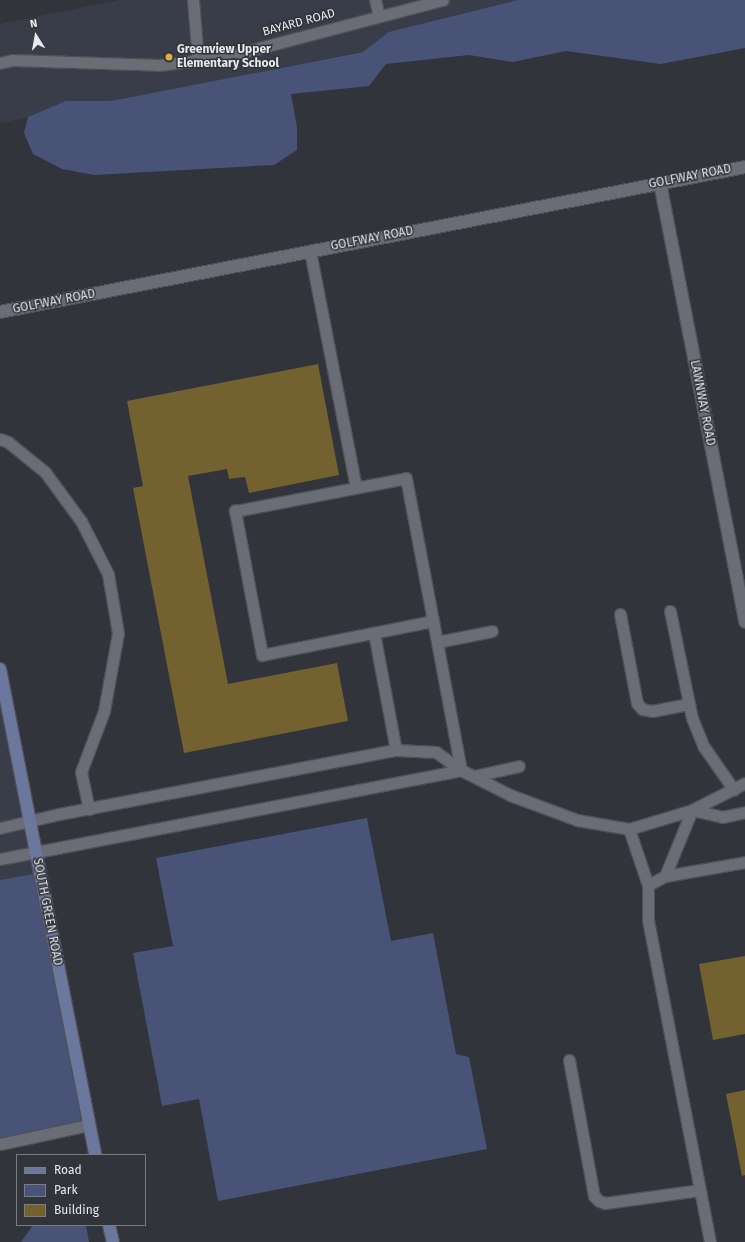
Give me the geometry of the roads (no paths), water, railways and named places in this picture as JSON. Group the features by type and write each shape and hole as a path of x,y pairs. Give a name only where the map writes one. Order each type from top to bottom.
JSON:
{"main road":[{"name":"SOUTH GREEN ROAD","path":"0,669 95,1154"},
{"path":"109,1226 113,1242"}],"street":[{"name":"GOLFWAY ROAD","path":"0,312 745,167"},
{"name":"LAWNWAY ROAD","path":"660,183 745,622"}],"lane":[{"path":"193,0 198,60"},
{"path":"375,0 379,16"},
{"name":"BAYARD ROAD","path":"0,63 12,60 159,65 225,57 379,16 411,4 443,0"},
{"path":"310,252 356,487"},
{"path":"0,439 8,442 45,472 81,521 108,574 118,634 104,711 81,772 89,809"},
{"path":"434,622 262,655 235,511 406,478 434,622 461,770"},
{"path":"670,611 689,704 704,747 734,790"},
{"path":"620,614 637,703 642,709 652,711 689,704"},
{"path":"437,642 492,631"},
{"path":"374,633 396,750"},
{"path":"0,828 89,809 396,750 436,752 461,770 510,796 577,820 629,828 692,810 734,790 745,783"},
{"path":"474,776 518,766"},
{"path":"0,859 461,770"},
{"path":"692,810 722,817 745,812"},
{"path":"665,876 692,810"},
{"path":"629,828 648,885 648,920 710,1242"},
{"path":"648,885 665,876 745,862"},
{"path":"569,1060 594,1196 599,1202 605,1203 700,1190"},
{"path":"0,1144 90,1125"}],"place":[{"name":"Greenview Upper Elementary School","path":"169,57"}]}
